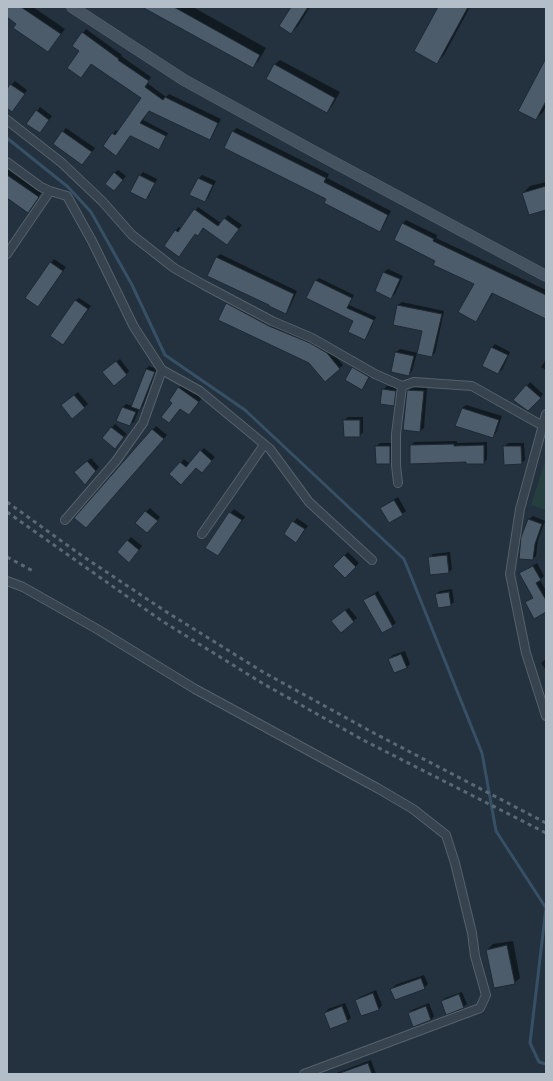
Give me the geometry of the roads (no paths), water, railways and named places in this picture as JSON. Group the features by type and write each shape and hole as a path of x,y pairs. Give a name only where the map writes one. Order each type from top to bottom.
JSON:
{"main road":[{"path":"72,7 184,80 546,276"}],"street":[{"path":"7,120 62,163 102,201 132,235 174,268 272,322 312,338 374,374 402,386 414,382 472,386 543,426"},
{"path":"7,162 41,187 50,192 67,196 92,241 134,327 162,370 200,391 270,449 309,502 372,560"},
{"path":"7,254 50,192"},
{"path":"65,520 116,460 143,423 162,370"},
{"path":"398,483 396,465 396,434 402,386"},
{"path":"546,414 520,509 510,574 526,654 546,716"},
{"path":"202,534 264,445"},
{"path":"7,581 23,587 195,690 413,808 446,835 455,863 472,933 475,956 486,995 480,1008 304,1074"}],"waterway":[{"path":"7,138 68,187 91,212 132,285 165,355 245,410 404,559 482,753 496,831 546,908 530,1043 539,1062 546,1064"}],"railway":[{"path":"7,502 81,555 165,611 263,672 370,731 546,823"},
{"path":"7,512 162,621 262,683 363,740 546,833"},
{"path":"7,557 35,572"}]}
